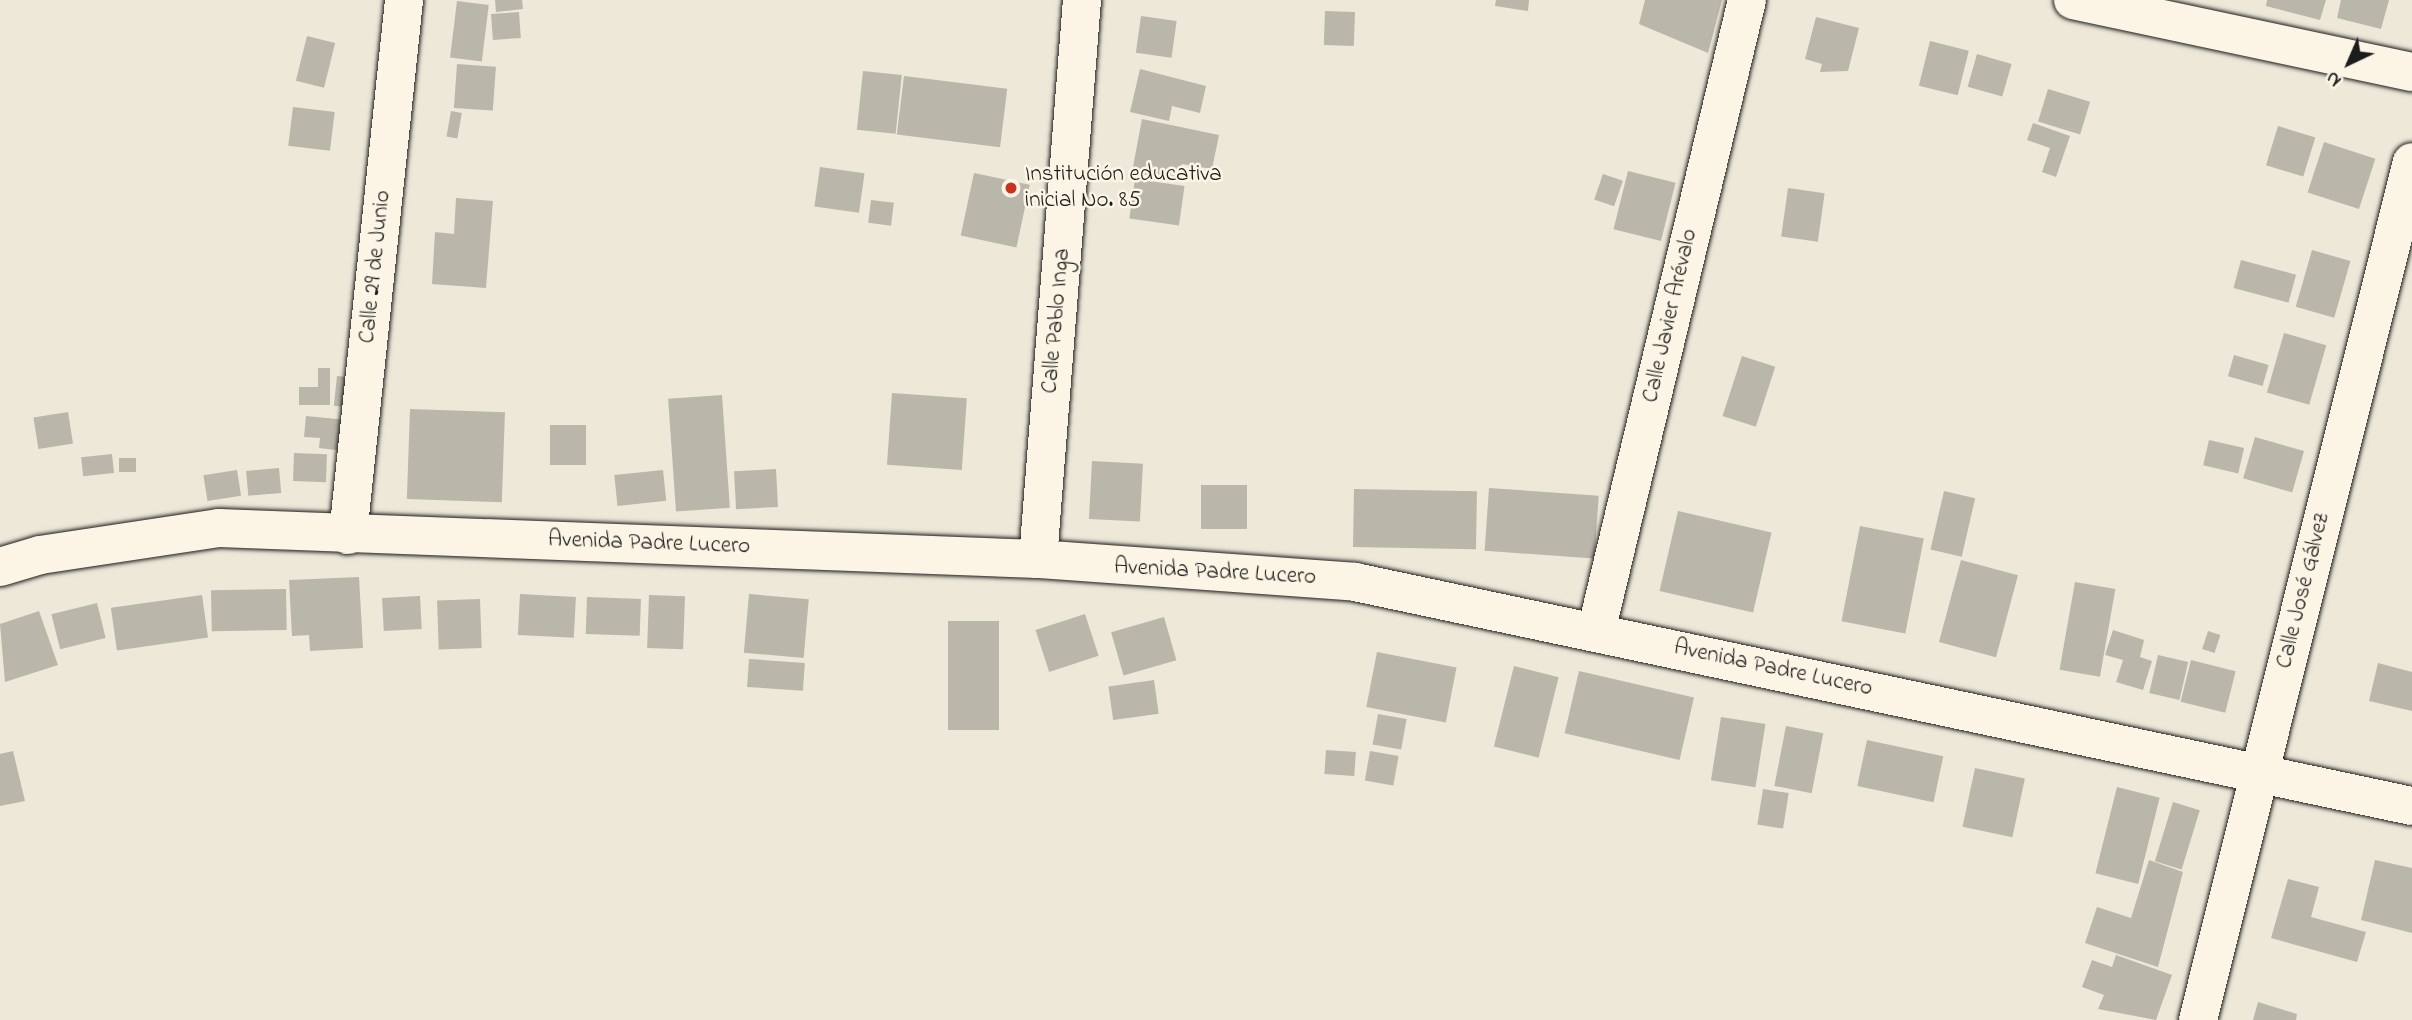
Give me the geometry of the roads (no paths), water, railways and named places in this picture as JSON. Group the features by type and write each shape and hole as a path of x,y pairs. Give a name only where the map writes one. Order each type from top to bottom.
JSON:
{"street":[{"name":"Calle 29 de Junio","path":"348,534 404,0"},
{"name":"Calle Pablo Inga","path":"1038,559 1082,0"},
{"name":"Calle Javier Arévalo","path":"1596,632 1747,0"},
{"path":"2073,0 2412,72"},
{"name":"Calle José Gálvez","path":"2198,1020 2412,162"},
{"name":"Avenida Padre Lucero","path":"0,567 40,555 219,528 1038,559 1355,582 2259,771 2412,806"}],"place":[{"name":"Institución educativa inicial No. 85","path":"1011,188"}]}
